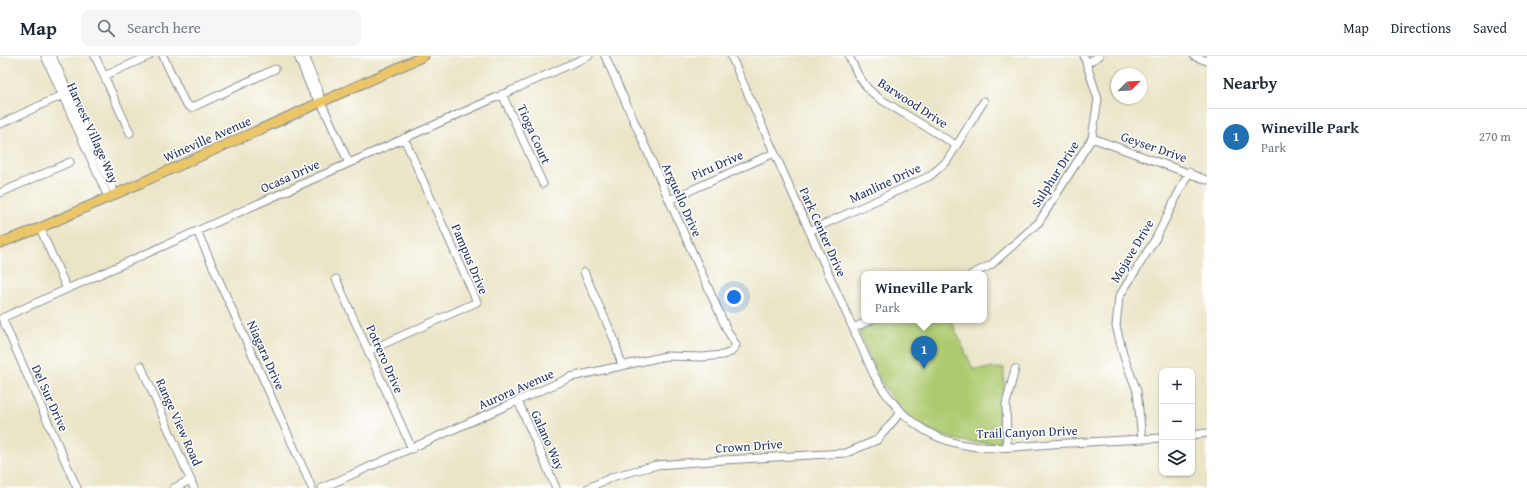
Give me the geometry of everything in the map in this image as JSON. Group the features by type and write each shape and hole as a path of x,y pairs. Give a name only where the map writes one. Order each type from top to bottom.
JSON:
{"main road":[{"name":"Wineville Avenue","path":"0,243 40,228 424,56"}],"street":[{"name":"Harvest Village Way","path":"45,56 66,94"},
{"name":"Harvest Village Way","path":"52,56 66,94 112,196"},
{"path":"95,56 130,133"},
{"path":"104,76 149,56"},
{"path":"163,56 185,103 191,108 275,69"},
{"path":"298,56 312,91 321,102"},
{"path":"306,56 308,66 318,88 321,102 349,163"},
{"name":"Ocasa Drive","path":"2,318 589,56"},
{"name":"Arguello Drive","path":"605,56 736,345 731,352"},
{"name":"Park Center Drive","path":"731,56 874,375 886,395 901,412"},
{"name":"Barwood Drive","path":"849,56 858,75 868,89 956,145"},
{"path":"1086,59 1099,56"},
{"path":"1194,56 1207,61"},
{"name":"Sulphur Drive","path":"978,271 991,265 1039,222 1092,138 1098,99 1086,59"},
{"path":"0,124 66,94"},
{"name":"Tioga Court","path":"502,94 543,184"},
{"name":"Manline Drive","path":"809,231 925,178 947,161 984,101"},
{"name":"Pampus Drive","path":"368,351 477,302 404,138"},
{"name":"Geyser Drive","path":"1092,138 1189,172 1207,180"},
{"name":"Piru Drive","path":"669,200 774,153"},
{"path":"0,193 70,162"},
{"name":"Mojave Drive","path":"1142,439 1137,391 1124,357 1116,326 1119,297 1156,238 1189,172"},
{"path":"40,228 67,289"},
{"name":"Niagara Drive","path":"197,231 312,488"},
{"path":"584,272 616,344 622,366"},
{"name":"Potrero Drive","path":"336,278 412,449"},
{"name":"Del Sur Drive","path":"2,318 77,488"},
{"path":"853,328 864,323"},
{"name":"Aurora Avenue","path":"322,488 571,377 666,356 723,355 731,352"},
{"name":"Range View Road","path":"141,366 194,488"},
{"path":"1007,447 1006,404 1015,369"},
{"name":"Galano Way","path":"518,401 556,488"},
{"name":"Trail Canyon Drive","path":"901,412 921,428 945,440 971,447 1007,447 1159,438"},
{"name":"Crown Drive","path":"588,488 615,476 656,465 846,453 877,440 901,412"},
{"path":"1195,435 1207,433"},
{"path":"174,488 191,480"}],"green space":[{"path":"876,323 952,323 973,369 1004,368 1004,393 1000,408 1000,442 972,442 944,436 907,415 885,389 859,331"}],"place":[{"name":"Wineville Park","path":"924,369"}]}
